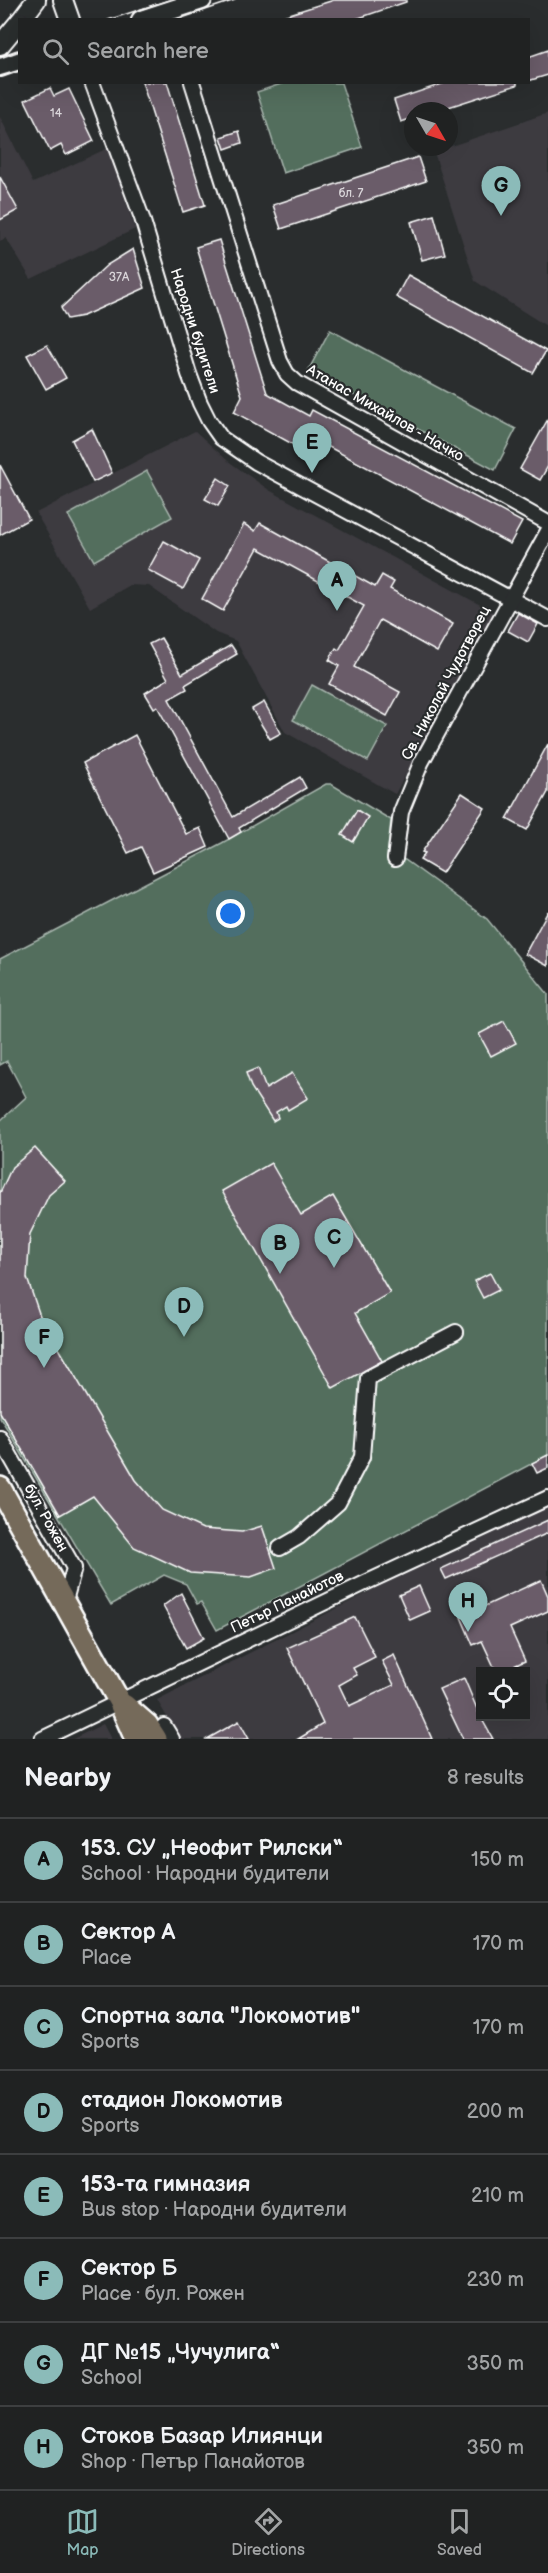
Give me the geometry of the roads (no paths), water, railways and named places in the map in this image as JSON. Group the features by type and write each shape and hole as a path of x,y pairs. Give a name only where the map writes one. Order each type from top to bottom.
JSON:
{"main road":[{"name":"бул. Рожен","path":"0,1488 65,1601 119,1701 136,1739"},
{"name":"бул. Рожен","path":"119,1701 147,1725 160,1732"}],"street":[{"path":"22,18 36,0"},
{"path":"63,0 69,18"},
{"path":"153,18 170,15 202,0"},
{"path":"0,45 18,22"},
{"path":"0,67 18,61"},
{"name":"Народни будители","path":"93,84 142,218 189,374 209,421 221,438 256,462 548,619"},
{"name":"Атанас Михайлов - Начко","path":"193,84 280,361 287,374 297,383 548,523"},
{"name":"Св. Николай Чудотворец","path":"395,859 401,812 421,763 548,531"},
{"path":"280,1548 299,1538 338,1503 362,1457 368,1378 456,1332"},
{"name":"бул. Рожен","path":"0,1438 74,1568 65,1601"},
{"name":"Петър Панайотов","path":"42,1739 548,1498"},
{"name":"бул. Рожен","path":"160,1732 172,1739"}],"tram line":[{"path":"114,18 169,0"},
{"path":"182,18 235,0"},
{"path":"0,58 18,52"},
{"path":"0,76 18,71"}],"place":[{"name":"ДГ №15 „Чучулига“","path":"501,216"},
{"name":"153-та гимназия","path":"312,473"},
{"name":"153. СУ „Неофит Рилски“","path":"337,611"},
{"name":"Спортна зала \"Локомотив\"","path":"334,1268"},
{"name":"Сектор А","path":"280,1274"},
{"name":"стадион Локомотив","path":"184,1337"},
{"name":"Сектор Б","path":"44,1368"},
{"name":"Стоков Базар Илиянци","path":"468,1632"}]}
